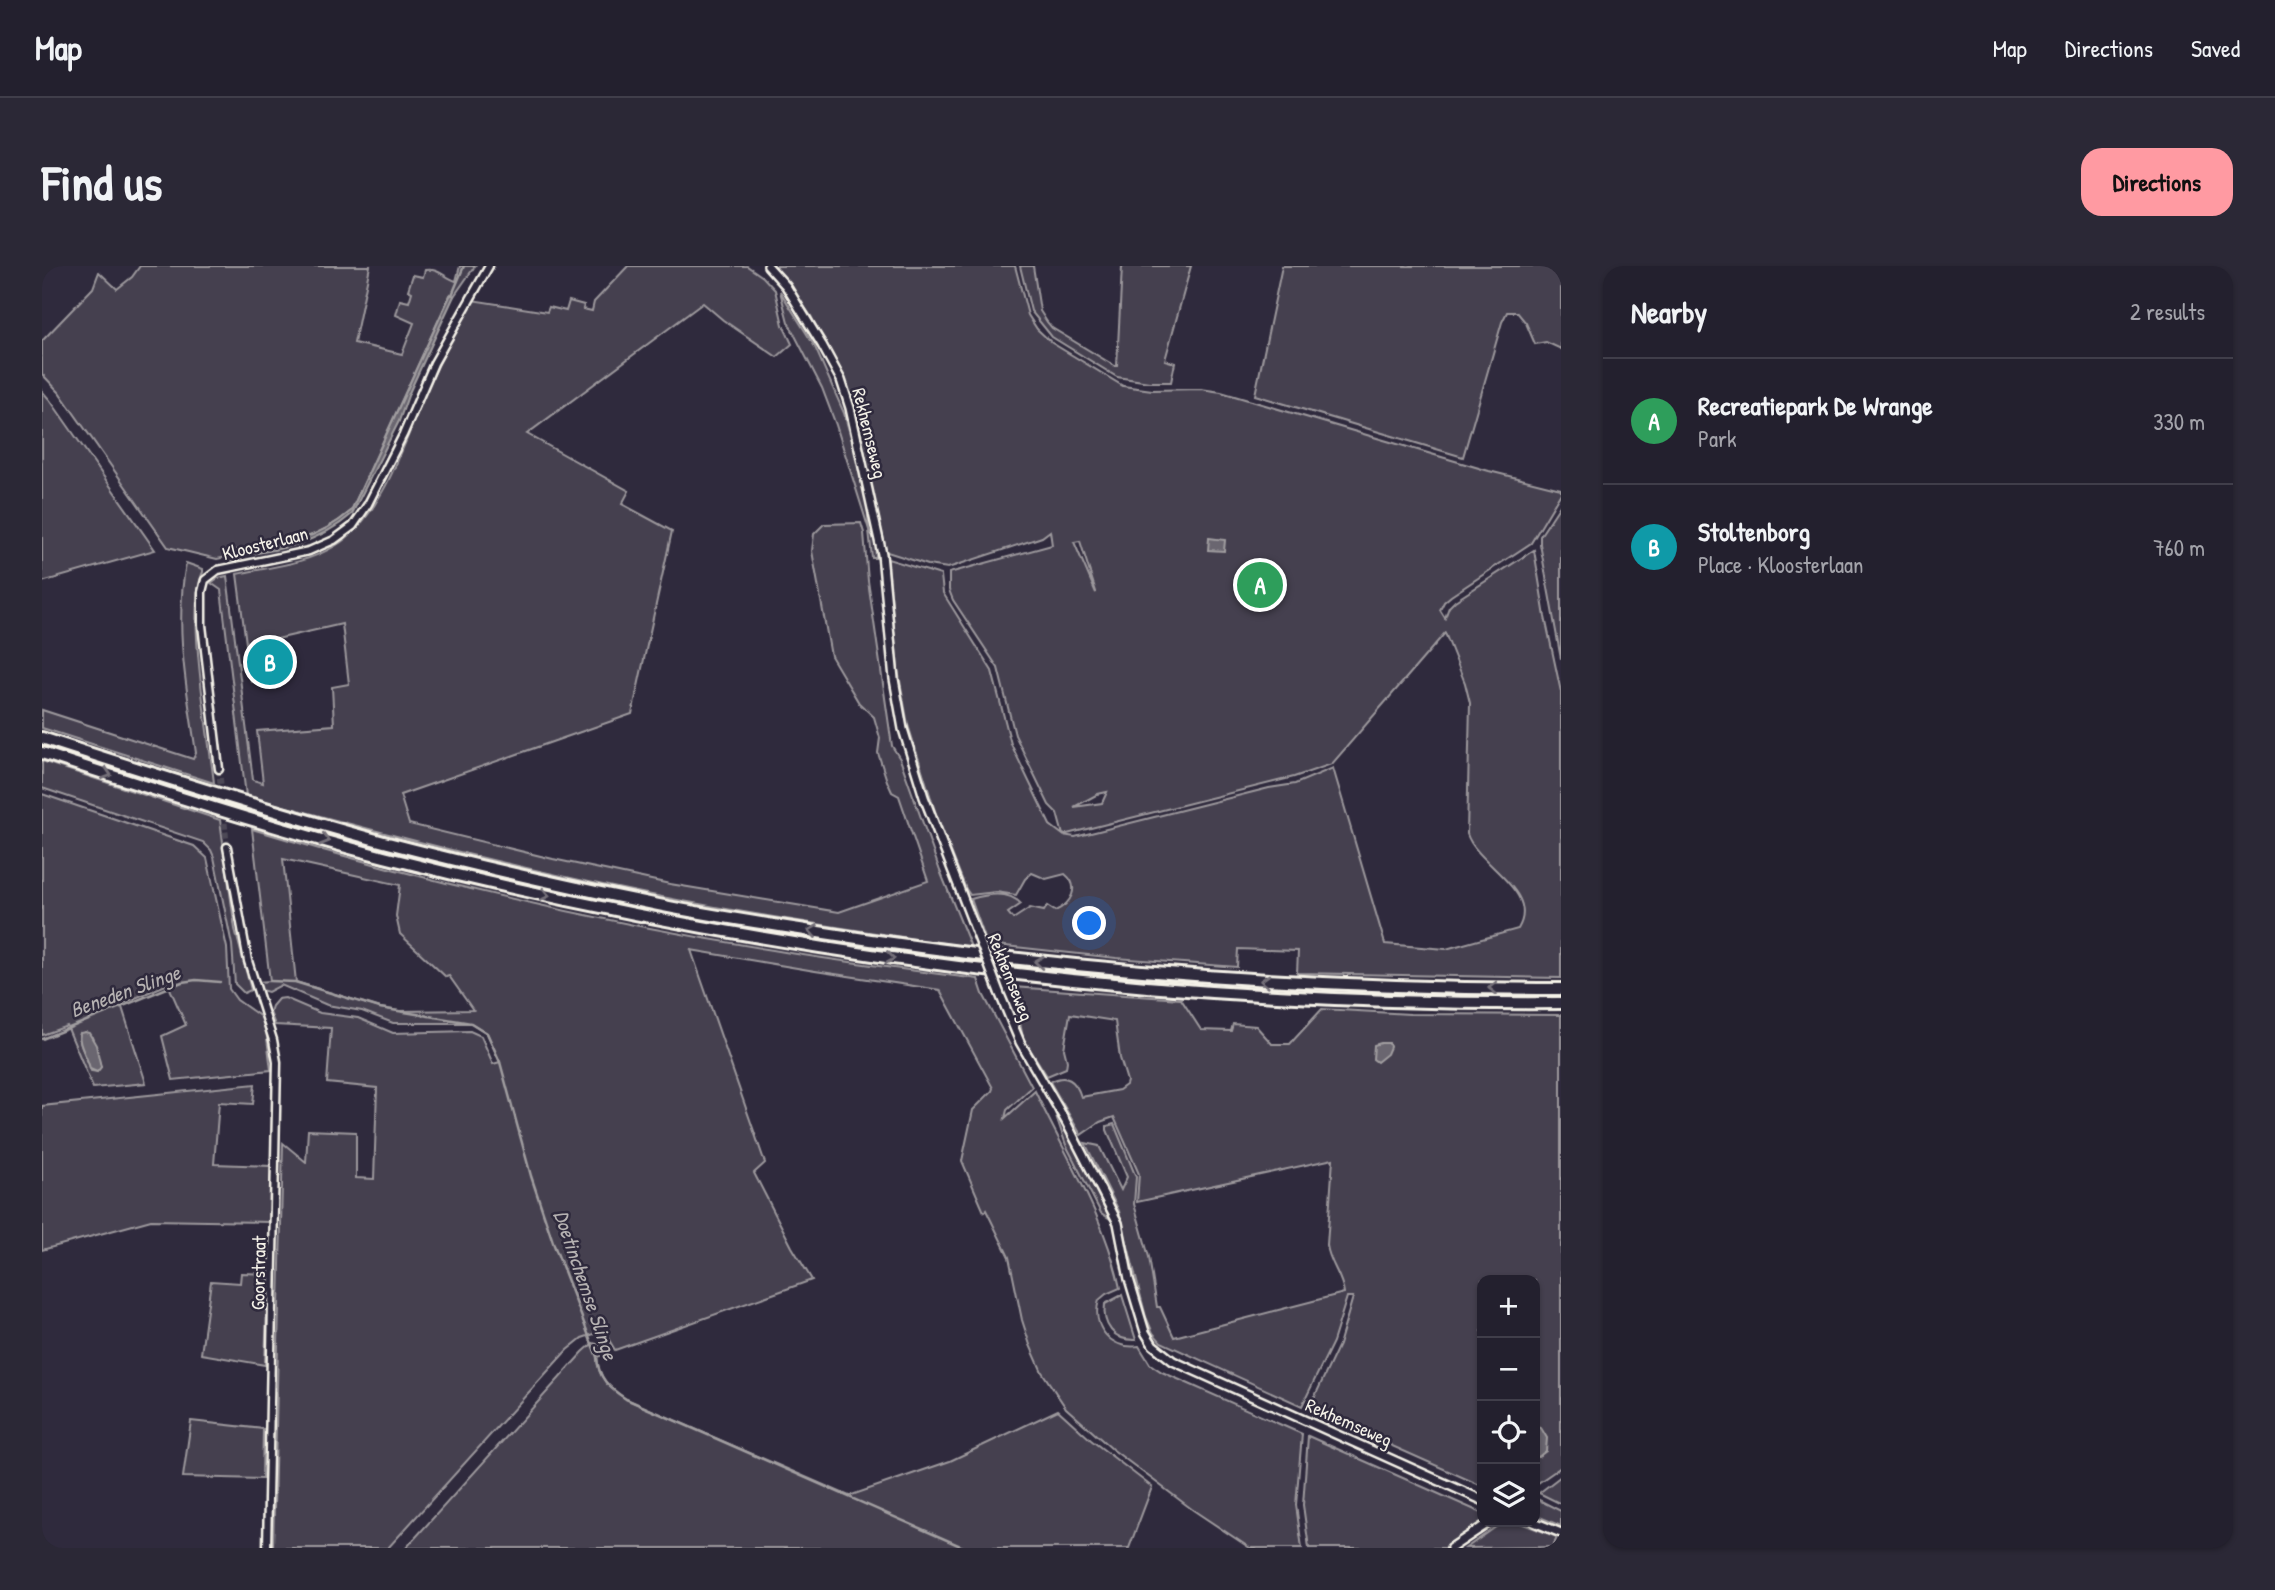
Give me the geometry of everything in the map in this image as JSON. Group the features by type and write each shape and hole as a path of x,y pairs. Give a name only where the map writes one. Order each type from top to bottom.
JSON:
{"highway":[{"path":"42,738 235,800 386,842 654,904 771,925 963,953 1137,972 1348,985 1561,989"},
{"path":"42,753 238,816 383,857 645,917 766,938 963,968 1171,989 1347,1000 1561,1003"}],"street":[{"name":"Kloosterlaan","path":"219,769 202,625 202,592 205,580 218,570 309,551 334,540 353,526 368,505 403,435 434,363 489,266"},
{"name":"Rekhemseweg","path":"768,266 786,286 841,380 850,408 882,554 894,679 903,729 924,797 1020,1042 1065,1120 1118,1223 1136,1306 1145,1332 1153,1345 1173,1361 1477,1498"},
{"name":"Goorstraat","path":"227,847 240,926 259,1001 273,1040 278,1072 267,1548"},
{"path":"1540,1524 1561,1533"},
{"path":"1451,1548 1482,1527"}],"shaded area":[{"path":"140,266 370,266 354,343 402,354 414,323 396,315 400,300 409,302 412,292 408,290 413,275 423,277 425,270 434,270 456,281 460,266 475,266 454,296 450,295 351,511 337,522 308,537 217,559 168,547 59,392 42,374 42,341 93,288 99,272 117,289 132,277"},
{"path":"628,266 747,266 775,290 783,325 792,344 777,357 703,303 527,434 629,491 622,504 672,531 632,714 400,795 409,824 670,884 839,912 928,881 899,796 892,792 887,781 878,753 880,738 874,717 859,703 831,656 812,551 814,534 824,524 861,523 892,746 900,759 940,871 971,947 801,922 642,893 471,855 246,796 221,590 211,583 227,576 253,780 263,783 257,731 334,725 332,687 349,684 342,624 255,644 259,681 251,682 237,574 288,564 324,552 351,534 366,518 389,479 430,384 472,300 547,312 549,307 566,311 569,301 584,305 583,309 592,311 594,302"},
{"path":"774,266 1015,266 1028,315 1037,329 1052,343 1123,386 1152,390 1201,389 1221,392 1489,471 1561,489 1531,543 1451,596 1440,610 1445,618 1449,607 1455,601 1534,550 1561,692 1561,978 1297,973 1298,951 1238,949 1237,967 1116,958 987,944 971,899 991,895 1010,897 1021,904 1008,913 1013,919 1030,908 1044,911 1047,906 1055,911 1061,908 1072,895 1072,884 1065,874 1046,879 1032,873 1025,879 1016,895 996,892 970,895 966,889 935,811 908,725 898,670 888,559 941,575 943,593 992,671 1011,744 1050,825 1063,835 1057,813 1049,805 1015,735 998,668 949,590 949,573 1052,545 1050,531 1042,537 948,568 928,565 884,551 860,430 846,385 811,316","holes":["1080,541 1096,592 1096,593 1074,542","1445,633 1470,703 1467,834 1482,857 1515,890 1523,915 1518,929 1446,949 1385,944 1333,768 1295,784 1269,788 1075,837 1063,835 1294,777 1332,764","1107,792 1102,803 1074,807"]},
{"path":"1020,266 1033,266 1040,311 1052,328 1117,366 1122,266 1191,266 1165,360 1175,363 1171,382 1117,377 1052,337 1031,311"},
{"path":"1282,266 1561,266 1561,349 1546,342 1535,344 1526,323 1517,312 1507,312 1463,457 1255,395"},
{"path":"780,291 815,347 844,413 862,476 869,530 836,425 822,388 788,322"},
{"path":"451,294 454,296 409,393 399,421 352,514 325,533 295,545 231,556 230,552 236,550 283,544 311,536 351,511"},
{"path":"42,391 50,400 155,550 42,582"},
{"path":"1561,504 1561,659 1540,536"},
{"path":"869,530 875,540 876,558 872,558"},
{"path":"1209,538 1225,540 1224,551 1208,550"},
{"path":"186,563 203,569 196,614 197,643 214,783 42,728 42,710 193,759 196,753 186,682 181,611"},
{"path":"42,761 220,820 235,929 251,990 244,993 235,984 232,945 211,850 203,842 42,788"},
{"path":"42,794 194,846 207,858 227,948 229,989 237,1000 261,1017 266,1030 271,1070 173,1080 162,1036 186,1025 168,984 121,1004 146,1083 93,1088 67,1026 42,1035","holes":["80,1033 92,1037 101,1067 97,1072 91,1071 80,1042"]},
{"path":"252,829 445,883 642,927 875,966 978,979 983,994 1032,1087 1007,1110 1005,1118 1035,1091 1084,1187 1105,1236 1120,1288 1099,1300 1097,1310 1101,1327 1106,1335 1120,1344 1139,1346 1150,1364 1162,1372 1302,1434 1296,1505 1302,1548 1250,1548 1193,1510 1112,1449 1066,1408 1042,1372 1022,1320 1009,1257 986,1210 984,1212 962,1161 973,1110 993,1088 940,990 691,950 765,1163 754,1173 812,1280 615,1350 606,1335 594,1334 582,1338 567,1350 388,1548 273,1548 283,1143 306,1162 308,1130 356,1132 356,1178 374,1179 377,1088 327,1083 331,1028 275,1025 270,1012 272,1006 278,999 285,998 320,1013 358,1018 393,1033 470,1031 481,1036 493,1064 500,1062 487,1033 471,1023 393,1023 362,1011 327,1005 281,985 268,992 261,990 258,982 270,981","holes":["283,859 400,885 396,916 400,934 446,977 449,976 473,1010 399,1011 380,1008 296,982"]},
{"path":"1013,987 1181,999 1201,1030 1231,1031 1233,1024 1256,1026 1272,1044 1290,1044 1322,1009 1410,1014 1561,1015 1561,1467 1540,1482 1540,1275 1477,1275 1477,1484 1309,1409 1339,1345 1353,1297 1347,1297 1333,1342 1302,1406 1161,1342 1153,1333 1146,1317 1119,1211 1085,1143 1099,1146 1121,1190 1127,1177 1107,1130 1107,1126 1114,1124 1136,1177 1134,1204 1149,1257 1157,1307 1160,1307 1174,1337 1344,1293 1327,1245 1333,1159 1137,1202 1139,1174 1114,1117 1100,1122 1081,1135 1050,1082 1066,1078 1073,1082 1081,1097 1119,1090 1126,1085 1115,1021 1070,1014 1064,1049 1066,1068 1047,1076 1023,1038"},
{"path":"80,1033 89,1033 96,1045 101,1067 97,1072 90,1069 81,1046"},
{"path":"1389,1043 1390,1047 1387,1054 1377,1062 1373,1059 1374,1045"},
{"path":"255,1084 253,1104 219,1102 214,1164 271,1166 269,1222 151,1220 42,1250 42,1106"},
{"path":"1053,1107 1100,1193 1109,1218 1101,1213 1066,1145"},
{"path":"241,1273 268,1274 265,1365 201,1354 211,1281 240,1283"},
{"path":"1122,1295 1136,1340 1116,1335 1105,1319 1105,1304"},
{"path":"593,1343 601,1345 605,1354 597,1357 602,1377 626,1399 849,1496 950,1461 1058,1410 1091,1440 1152,1487 1129,1548 406,1548"},
{"path":"191,1421 263,1429 262,1479 183,1477"},
{"path":"1540,1428 1547,1438 1546,1451 1540,1456"},
{"path":"1308,1436 1477,1511 1477,1527 1447,1548 1309,1548 1303,1505"},
{"path":"1561,1476 1561,1504 1540,1492"},
{"path":"1540,1500 1561,1511 1561,1526 1540,1517"},
{"path":"1496,1527 1531,1527 1557,1537 1553,1547 1466,1548"}],"waterway":[{"name":"Beneden Slinge","path":"452,295 464,266"},
{"name":"Doetinchemse Slinge","path":"270,981 295,982 380,1008 471,1023 487,1033 500,1062 531,1176 554,1245 600,1371 614,1391 626,1399 965,1548"},
{"name":"Beneden Slinge","path":"42,1039 182,982 220,982"}],"tunnel":[{"path":"219,769 227,847"}],"place":[{"name":"Recreatiepark De Wrange","path":"1260,585"},
{"name":"Stoltenborg","path":"270,662"}]}
